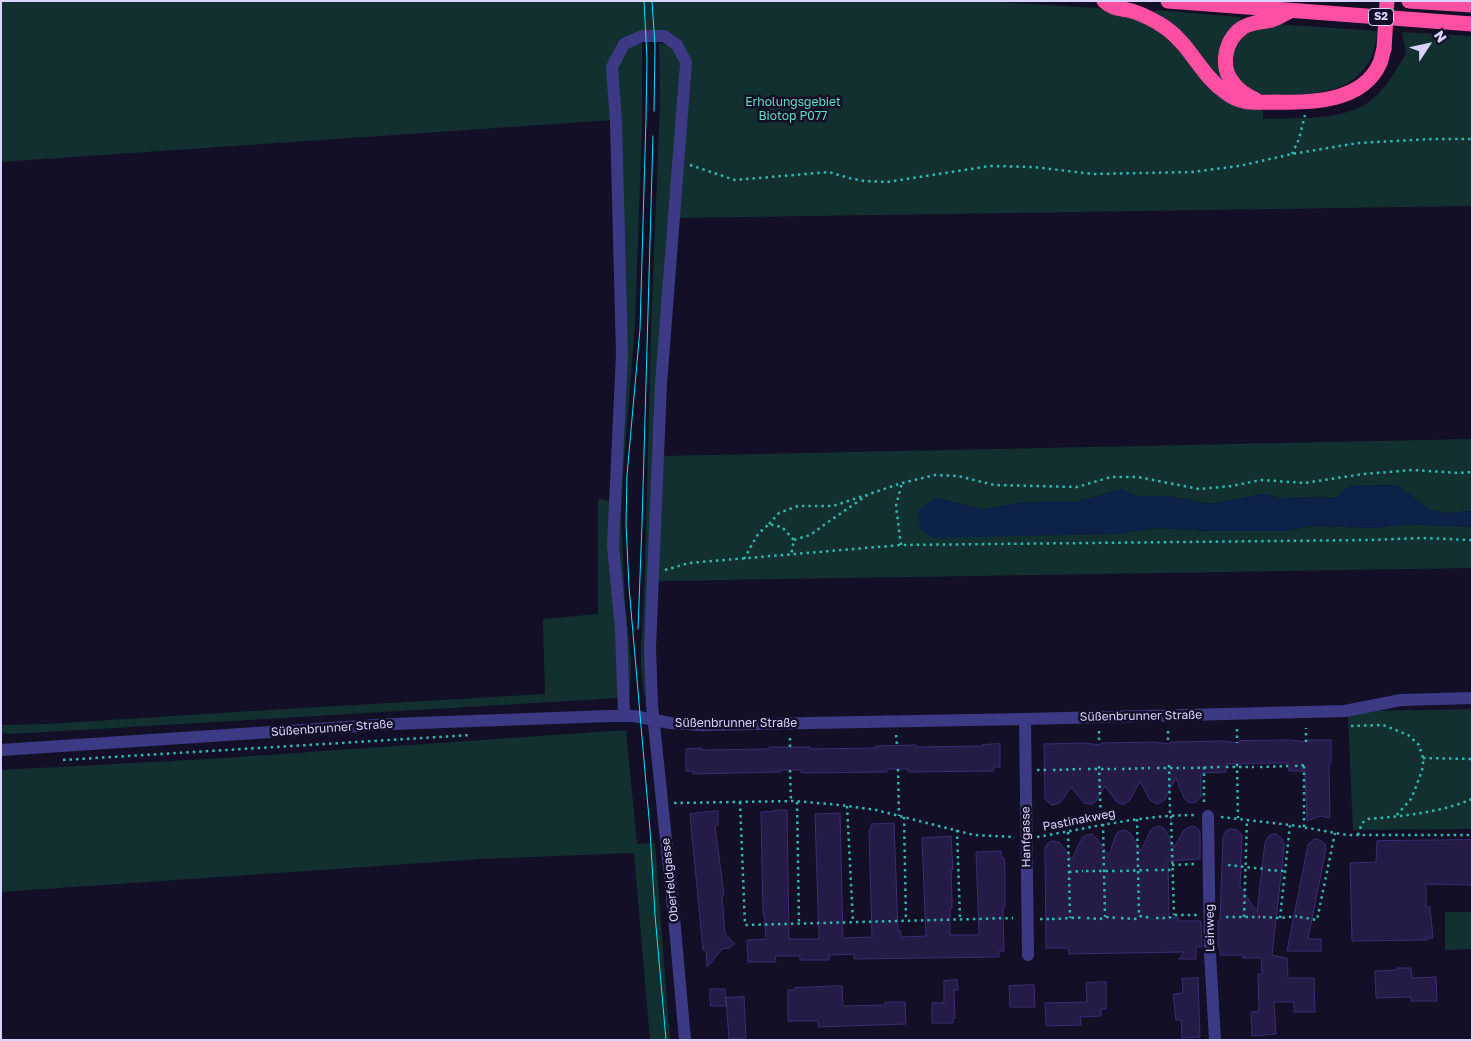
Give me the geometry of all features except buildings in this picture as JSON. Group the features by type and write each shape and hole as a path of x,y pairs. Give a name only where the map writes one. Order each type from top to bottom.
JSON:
{"highway":[{"path":"1104,1 1111,7 1131,11 1150,18 1166,28 1182,41 1210,78 1224,92 1240,102 1299,103 1327,100 1347,94 1365,83 1375,72 1384,49 1387,1"},
{"name":"S2","path":"1168,1 1472,24"},
{"name":"S2","path":"1409,1 1472,5"},
{"path":"1259,102 1233,83 1227,68 1225,53 1231,38 1242,28 1257,21 1273,20 1290,11"}],"street":[{"name":"Oberfeldgasse","path":"624,716 621,629 613,546 622,354 616,122 612,67 624,44 642,36 664,36 677,45 686,62 661,384 650,648 652,705 685,1040"},
{"name":"Süßenbrunner Straße","path":"1,750 390,724 624,716 670,723 702,724 1025,719 1345,711 1401,700 1472,698"},
{"name":"Hanfgasse","path":"1025,719 1028,955"},
{"name":"Leinweg","path":"1206,816 1210,954 1215,1040"}],"path":[{"path":"1292,154 1299,139 1305,115"},
{"path":"679,160 694,167 735,180 829,172 849,178 887,182 990,166 1033,167 1094,174 1192,172 1239,166 1292,154 1358,143 1472,139"},
{"path":"744,558 758,534 779,513 798,506 833,506 902,483 935,475 958,476 994,485 1076,486 1111,477 1138,477 1199,489 1231,486 1260,480 1305,483 1363,474 1413,470 1472,472"},
{"path":"901,545 896,506 902,483"},
{"path":"794,540 810,536 869,494"},
{"path":"768,524 782,527 794,540"},
{"path":"652,574 688,564 901,545 1421,538 1472,540"},
{"path":"790,555 794,540"},
{"path":"1352,726 1383,725 1395,728 1408,735 1419,745 1423,758 1423,768 1411,799 1395,817"},
{"path":"1306,728 1306,742"},
{"path":"1237,729 1237,743"},
{"path":"1168,730 1168,744"},
{"path":"1099,731 1099,744"},
{"path":"61,760 478,735"},
{"path":"896,735 897,746"},
{"path":"790,736 790,747"},
{"path":"1423,758 1472,759"},
{"path":"1295,766 1305,764 1304,827"},
{"path":"1237,765 1238,818"},
{"path":"1226,767 1237,765 1254,767"},
{"path":"1169,766 1174,915"},
{"path":"1157,768 1169,766 1185,768"},
{"path":"1260,767 1288,766"},
{"path":"1204,767 1206,816"},
{"path":"1191,768 1220,767"},
{"path":"1099,768 1105,917"},
{"path":"1122,769 1150,768"},
{"path":"898,769 899,816"},
{"path":"1053,770 1081,769"},
{"path":"1088,769 1116,769"},
{"path":"790,770 791,802"},
{"path":"1358,835 1362,823 1368,819 1412,816 1472,799"},
{"path":"740,802 745,925 1013,918"},
{"path":"797,802 800,923"},
{"name":"Pastinakweg","path":"662,803 797,802 847,806 876,810 974,834 1026,838 1102,824 1170,816 1238,818 1347,835 1472,835"},
{"path":"847,806 853,922"},
{"path":"904,817 906,921"},
{"path":"1137,819 1139,916"},
{"path":"1244,917 1247,819"},
{"path":"1280,918 1290,825"},
{"path":"957,830 960,919"},
{"path":"1068,831 1070,918"},
{"path":"1226,917 1280,918 1298,916 1317,920 1334,833"},
{"path":"1228,865 1285,871"},
{"path":"1069,872 1151,870"},
{"path":"1155,870 1173,870"},
{"path":"1038,919 1100,919 1105,917 1135,919 1139,916 1169,918 1174,915 1210,916"}],"green space":[{"name":"Erholungsgebiet Biotop P077","path":"1,1 983,1 1097,8 1115,11 1155,26 1248,108 1263,110 1263,119 1323,117 1353,110 1366,104 1385,86 1406,54 1402,32 1472,36 1472,206 678,218 683,45 635,33 609,64 612,120 1,162"},
{"path":"1155,10 1240,17 1241,21 1223,76 1220,79 1154,14"},
{"path":"1276,24 1377,31 1375,47 1365,68 1357,77 1337,88 1314,93 1263,95 1251,90 1237,77 1233,68 1233,50 1237,42 1251,29"},
{"path":"642,43 642,125 635,326 621,515 625,602 631,662 630,695 626,694 619,581 617,70 625,52 631,47"},
{"path":"659,43 672,47 680,58 647,695 644,695 641,648 660,104"},
{"path":"1472,439 1472,511 1446,513 1429,509 1396,485 1350,486 1336,497 1279,498 1264,494 1211,504 1167,496 1136,496 1122,489 1076,502 1027,502 983,509 936,498 1004,536 1113,534 1159,528 1210,531 1284,531 1312,526 1377,528 1406,524 1472,527 1472,568 659,581 662,456"},
{"path":"598,499 610,501 619,698 13,734 1,733 1,725 47,724 545,694 543,619 598,614"},
{"path":"1472,709 1472,829 1353,830 1348,716 1370,711"},
{"path":"626,730 637,844 655,843 670,1040 650,1040 634,853 480,859 1,892 1,770 209,759"},
{"path":"1445,912 1472,912 1472,949 1445,950"}],"water":[{"path":"1396,485 1429,509 1446,513 1472,511 1472,527 1406,524 1377,528 1312,526 1284,531 1210,531 1159,528 1113,534 933,538 920,529 918,511 935,498 983,509 1027,502 1076,502 1122,489 1136,496 1167,496 1211,504 1264,494 1279,498 1336,497 1349,486"}],"tram line":[{"path":"644,1 647,59 640,329 627,475 626,524 629,587 666,1040"},
{"path":"652,1 655,46 654,111"},
{"path":"638,629 653,136"}]}
